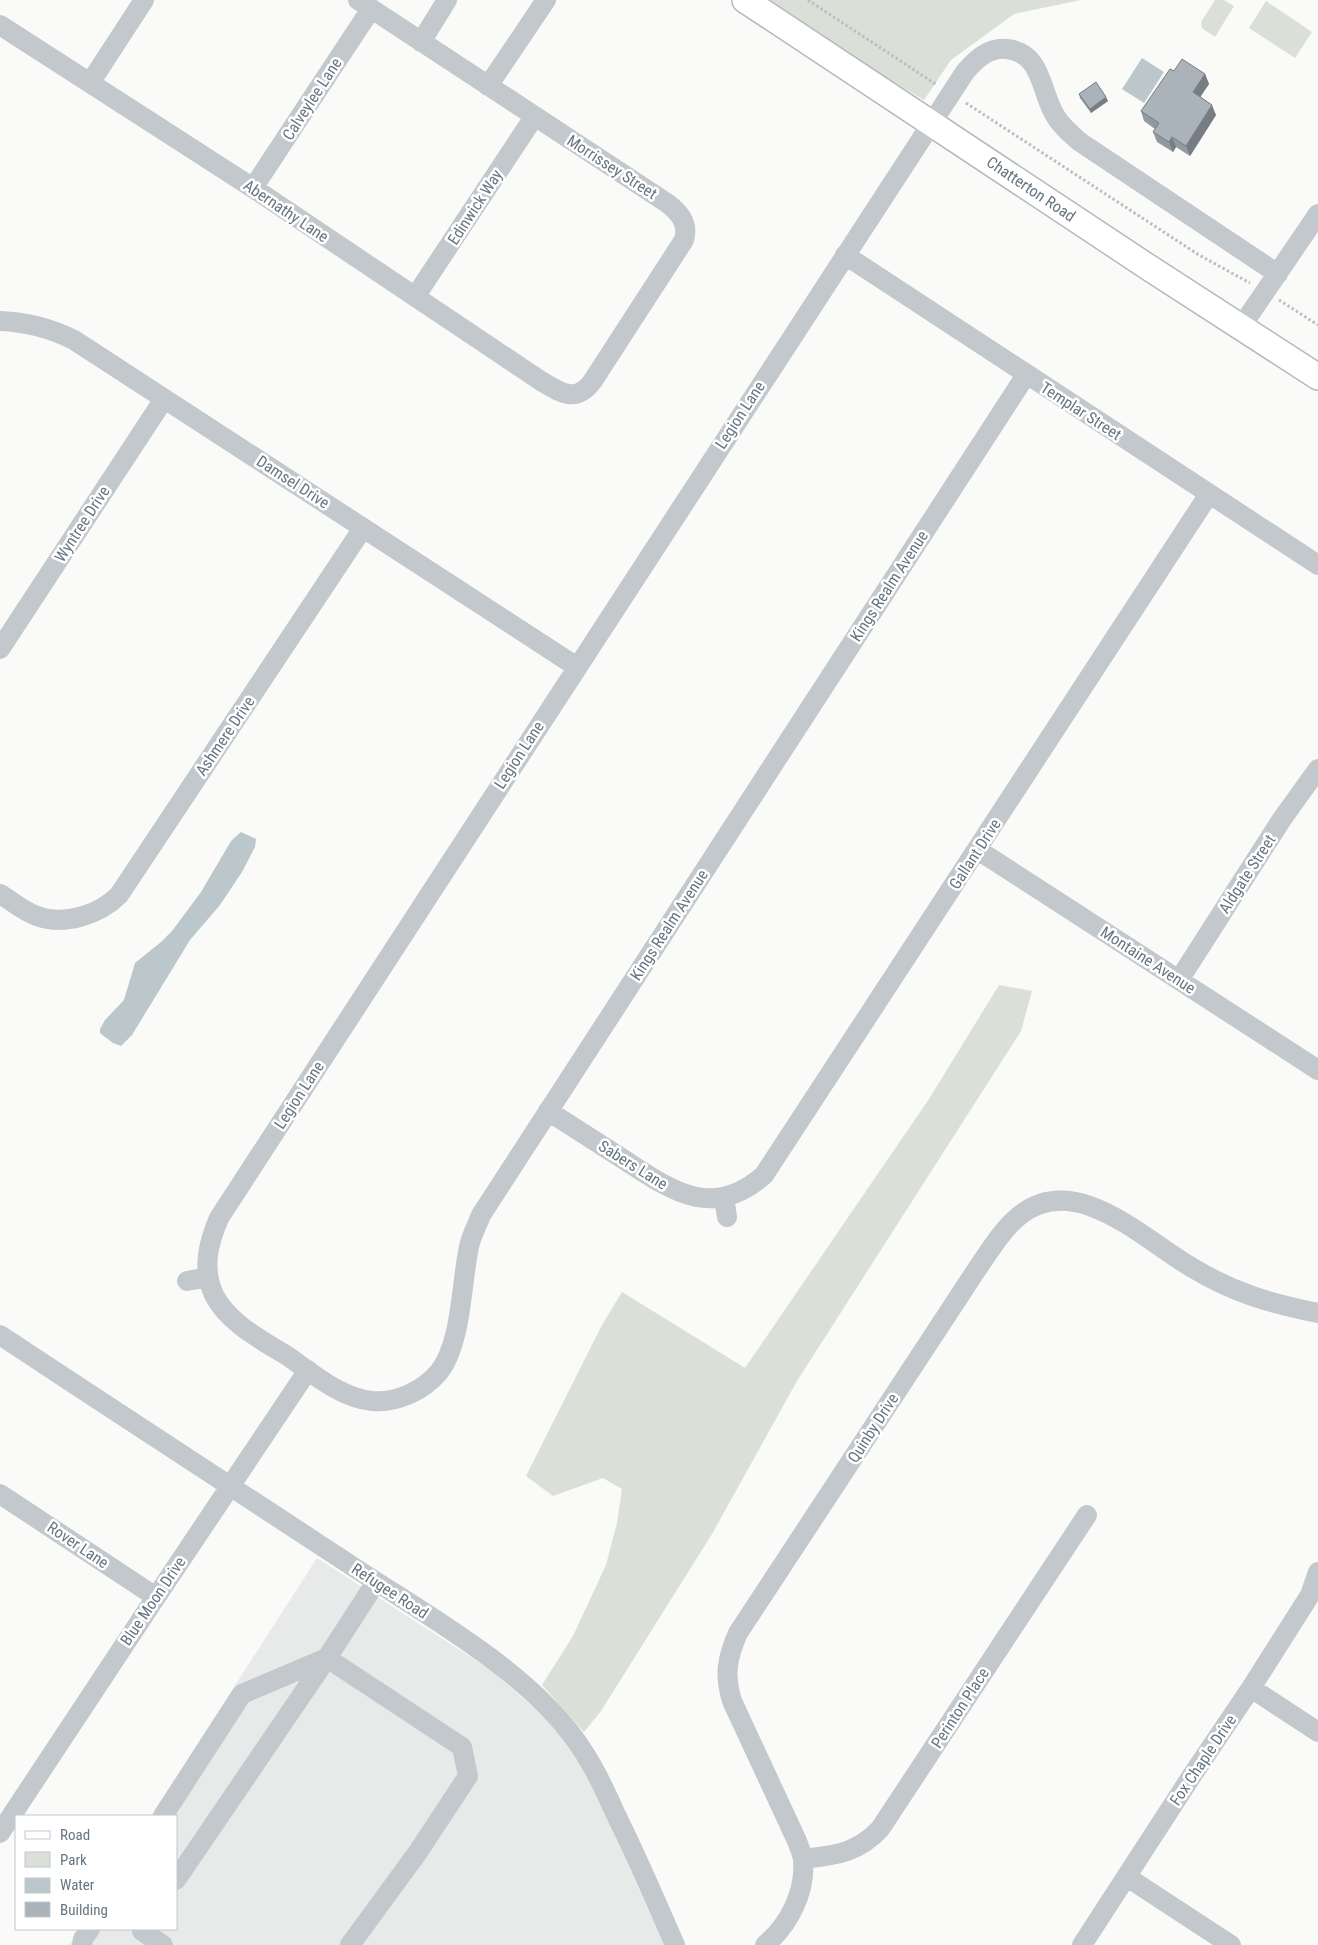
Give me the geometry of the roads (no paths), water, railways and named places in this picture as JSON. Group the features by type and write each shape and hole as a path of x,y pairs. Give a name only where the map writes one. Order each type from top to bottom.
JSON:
{"main road":[{"name":"Chatterton Road","path":"745,0 1318,376"}],"street":[{"path":"90,83 144,0"},
{"path":"421,42 447,0"},
{"path":"488,86 546,0"},
{"name":"Morrissey Street","path":"365,4 676,210 682,217 686,231 684,240 592,382 581,392 572,395"},
{"name":"Calveylee Lane","path":"253,188 365,4"},
{"name":"Abernathy Lane","path":"0,25 253,188 541,381 560,392 572,395"},
{"name":"Legion Lane","path":"308,1370 241,1326 226,1312 214,1296 208,1277 206,1257 210,1237 218,1218 844,255 974,61 986,52 1003,48 1024,53 1036,69 1047,100 1066,130 1080,142 1278,274"},
{"name":"Edinwick Way","path":"415,297 534,117"},
{"path":"1241,327 1318,214"},
{"name":"Templar Street","path":"844,255 1318,565"},
{"name":"Damsel Drive","path":"0,321 19,322 57,331 74,340 577,667"},
{"name":"Kings Realm Avenue","path":"308,1370 335,1388 353,1396 372,1401 391,1400 410,1395 427,1384 440,1371 455,1335 469,1246 481,1215 1026,375"},
{"name":"Wyntree Drive","path":"0,649 164,399"},
{"name":"Gallant Drive","path":"724,1197 752,1185 764,1175 773,1163 1209,494"},
{"name":"Ashmere Drive","path":"0,894 37,916 57,919 80,917 99,910 119,895 363,528"},
{"name":"Aldgate Street","path":"1179,980 1282,819 1318,769"},
{"name":"Montaine Avenue","path":"978,850 1318,1070"},
{"name":"Sabers Lane","path":"548,1111 666,1187 694,1198 724,1197"},
{"path":"724,1197 728,1217"},
{"name":"Quinby Drive","path":"765,1945 778,1932 792,1912 801,1882 803,1860 797,1841 732,1701 726,1674 732,1646 979,1266 1009,1225 1030,1209 1055,1201 1070,1200 1090,1205 1108,1213 1190,1266 1230,1288 1249,1296 1318,1313"},
{"path":"188,1281 208,1277"},
{"name":"Refugee Road","path":"0,1335 230,1488 479,1649 526,1687 552,1711 572,1735 598,1776 675,1945"},
{"name":"Blue Moon Drive","path":"0,1833 308,1370"},
{"name":"Rover Lane","path":"0,1494 156,1597"},
{"name":"Perinton Place","path":"803,1860 852,1850 867,1842 880,1829 1087,1515"},
{"name":"Fox Chaple Drive","path":"1082,1945 1191,1777 1252,1688 1310,1595 1318,1572"},
{"path":"178,1877 327,1658 376,1582"},
{"path":"164,1815 242,1694 327,1658"},
{"path":"327,1658 462,1747 468,1776 418,1852 350,1945"},
{"path":"1252,1688 1318,1732"},
{"path":"1126,1877 1231,1945"},
{"path":"82,1945 83,1939 89,1930"},
{"path":"142,1930 163,1945"}],"water":[{"path":"1142,58 1164,72 1144,103 1122,89"},
{"path":"241,832 256,839 255,847 242,872 220,905 190,940 132,1035 121,1046 113,1043 100,1033 100,1029 105,1020 124,1000 135,963 172,931 201,892 231,841"}]}
